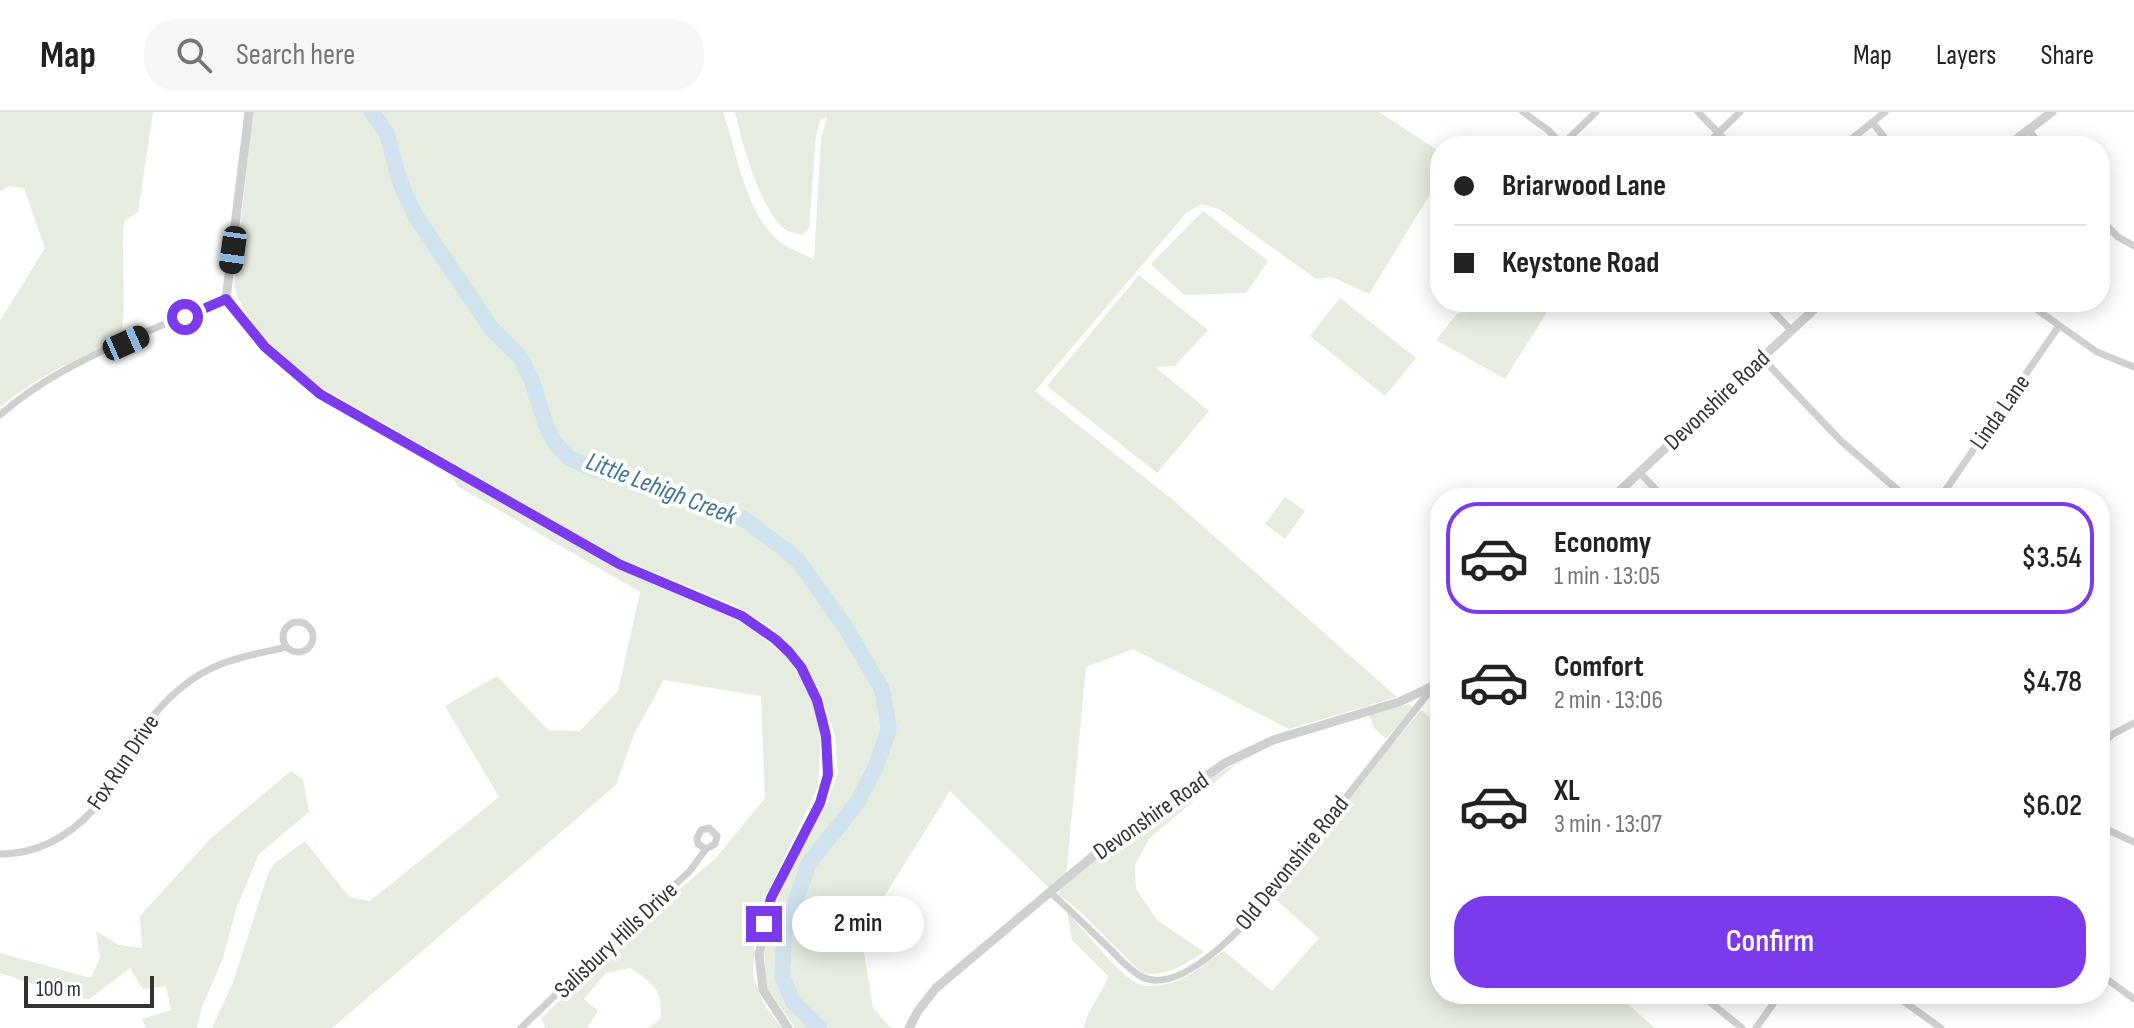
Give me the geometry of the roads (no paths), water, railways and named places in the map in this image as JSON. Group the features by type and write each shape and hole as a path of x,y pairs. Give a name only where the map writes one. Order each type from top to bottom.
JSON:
{"street":[{"path":"249,112 226,299 265,347 320,394 619,564 742,616 775,639 801,667 823,718 828,775 820,803 771,898 759,954 763,990 788,1028"},
{"path":"1523,112 1553,136"},
{"path":"1572,136 1596,112"},
{"path":"1698,112 1721,136"},
{"path":"1715,136 1740,112"},
{"path":"1855,136 1885,112"},
{"path":"2021,136 2052,112"},
{"path":"1872,122 1883,136"},
{"path":"2029,130 2034,136"},
{"path":"2110,229 2134,246"},
{"path":"0,415 68,368 226,299"},
{"path":"1774,312 1792,331"},
{"name":"Devonshire Road","path":"1622,488 1812,312"},
{"path":"2040,312 2107,358 2134,367"},
{"name":"Linda Lane","path":"1947,488 2059,326"},
{"path":"1762,358 1841,441 1895,488"},
{"path":"1639,472 1654,488"},
{"name":"Fox Run Drive","path":"0,854 40,848 69,833 93,810 153,715 191,680 237,659 287,647 296,652 305,650 312,643 311,629 303,623 289,625 284,638 287,647"},
{"name":"Devonshire Road","path":"909,1028 936,988 1104,847 1240,755 1273,740 1399,702 1430,686"},
{"name":"Old Devonshire Road","path":"1050,892 1133,971 1150,980 1176,977 1221,946 1255,913 1430,691"},
{"path":"2110,736 2134,723"},
{"path":"2110,831 2134,842"},
{"name":"Salisbury Hills Drive","path":"521,1028 689,872 706,849"},
{"path":"2110,981 2134,999"},
{"path":"1712,1004 1742,1028"},
{"path":"1756,1028 1773,1004"},
{"path":"1907,1004 1941,1028"}],"waterway":[{"name":"Little Lehigh Creek","path":"372,112 387,134 400,182 415,215 491,328 520,357 555,443 569,458 594,469 744,519 797,559 844,625 882,689 889,729 876,766 857,803 809,863 784,934 782,976 793,1002 819,1028"}]}
